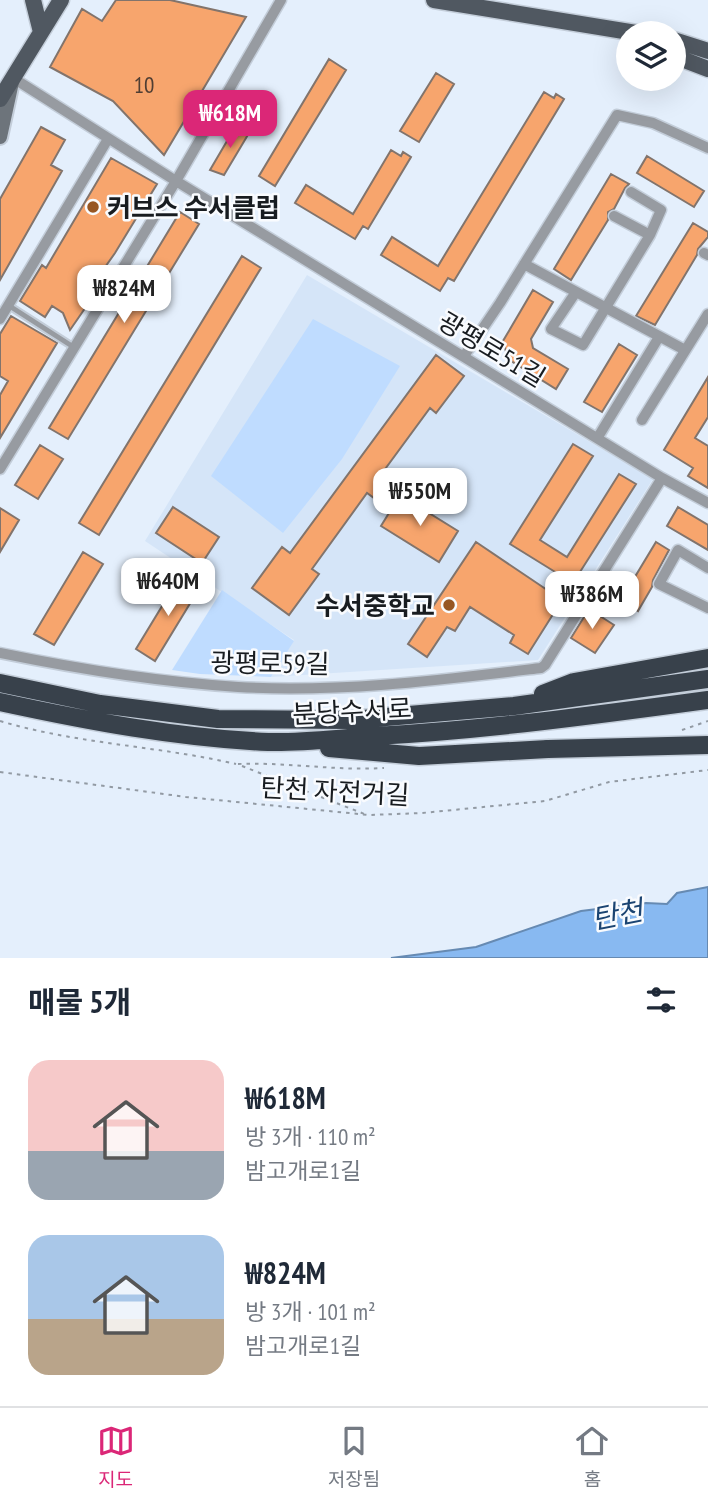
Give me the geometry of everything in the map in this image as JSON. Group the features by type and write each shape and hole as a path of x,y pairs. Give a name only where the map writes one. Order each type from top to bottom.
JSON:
{"highway":[{"path":"514,706 575,682 701,659"},
{"name":"분당수서로","path":"0,683 100,704 218,719 351,720 514,706 708,679"},
{"name":"분당수서로","path":"0,702 175,733 270,742 418,734 582,718 708,700"},
{"path":"270,742 419,756 708,745"}],"main road":[{"path":"33,0 41,32"},
{"path":"0,99 61,0"},
{"path":"434,0 616,32"},
{"path":"686,44 708,51"},
{"path":"686,61 708,69"},
{"path":"686,63 708,77"},
{"path":"0,89 13,78"},
{"path":"0,137 13,78"}],"street":[{"path":"0,469 176,181 281,0"},
{"name":"광평로51길","path":"13,78 107,139 662,478 708,503"},
{"path":"464,356 617,115 653,123 708,148"},
{"path":"0,318 107,139"},
{"path":"576,292 551,329 583,345 650,235 661,210 631,192"},
{"path":"614,216 650,235"},
{"path":"524,264 685,350"},
{"path":"642,420 708,314"},
{"path":"598,437 659,337"},
{"name":"광평로59길","path":"0,653 81,670 238,687 331,687 424,682 541,667 545,665 662,478"},
{"path":"708,568 678,550 659,584 708,608"}],"lane":[{"path":"8,305 75,348"}],"path":[{"path":"0,721 98,742 208,757 238,764 369,816"},
{"name":"탄천 자전거길","path":"0,772 138,791 369,816 545,801 609,782 708,771"}],"shaded area":[{"path":"307,275 653,479 538,660 271,677 294,640 145,541"},
{"path":"313,319 400,366 342,459 283,533 211,476"},
{"path":"222,590 294,641 271,677 172,670"}],"water":[{"name":"탄천","path":"708,887 708,958 391,958 476,947 581,911 646,903 667,904 677,893"}],"building":[{"path":"116,0 170,0 246,17 164,155 113,101 50,67 82,9 102,21"},
{"path":"329,59 346,70 275,186 259,176"},
{"path":"436,73 454,84 419,142 400,131"},
{"path":"544,92 554,98 556,94 564,99 454,281 448,278 440,291 381,255 392,237 438,266"},
{"path":"237,124 249,133 224,175 210,170"},
{"path":"41,127 65,140 51,165 62,171 0,280 0,199"},
{"path":"391,150 401,156 403,152 411,157 368,229 363,226 355,239 295,203 306,185 353,214"},
{"path":"647,156 704,191 694,207 637,173"},
{"path":"111,158 157,184 115,253 84,297 90,301 70,330 63,313 52,306 45,317 20,301 42,265 46,268"},
{"path":"611,174 629,184 614,209 608,212 608,220 571,280 554,269"},
{"path":"180,212 199,224 68,439 49,428"},
{"path":"693,223 708,232 708,237 698,249 655,325 636,316"},
{"path":"242,256 261,268 99,535 79,523"},
{"path":"533,290 553,302 531,339 533,348 568,369 556,389 508,359 503,341"},
{"path":"11,316 57,343 0,438 0,395 8,381 0,376 0,334"},
{"path":"619,344 637,355 602,412 584,402"},
{"path":"436,355 464,376 436,413 430,408 380,476 387,481 374,498 367,493 312,569 319,574 289,615 252,588 282,547 290,553"},
{"path":"708,377 708,417 695,438 708,446 708,488 688,476 693,468 664,450"},
{"path":"573,444 593,456 540,540 567,557 619,474 636,484 573,583 510,544"},
{"path":"40,445 63,459 38,499 15,485"},
{"path":"400,495 458,531 439,562 381,526"},
{"path":"173,507 219,537 202,563 156,533"},
{"path":"678,507 708,525 708,550 667,526"},
{"path":"0,508 19,520 0,552"},
{"path":"476,542 562,600 528,654 510,643 514,635 470,607 455,631 447,627 427,657 408,644"},
{"path":"656,542 669,550 638,611 621,600"},
{"path":"83,552 103,564 54,645 34,634"},
{"path":"181,575 200,587 155,661 136,649"},
{"path":"589,609 614,625 595,653 571,638"}],"place":[{"name":"커브스 수서클럽","path":"93,207"},
{"name":"수서중학교","path":"449,605"}]}
